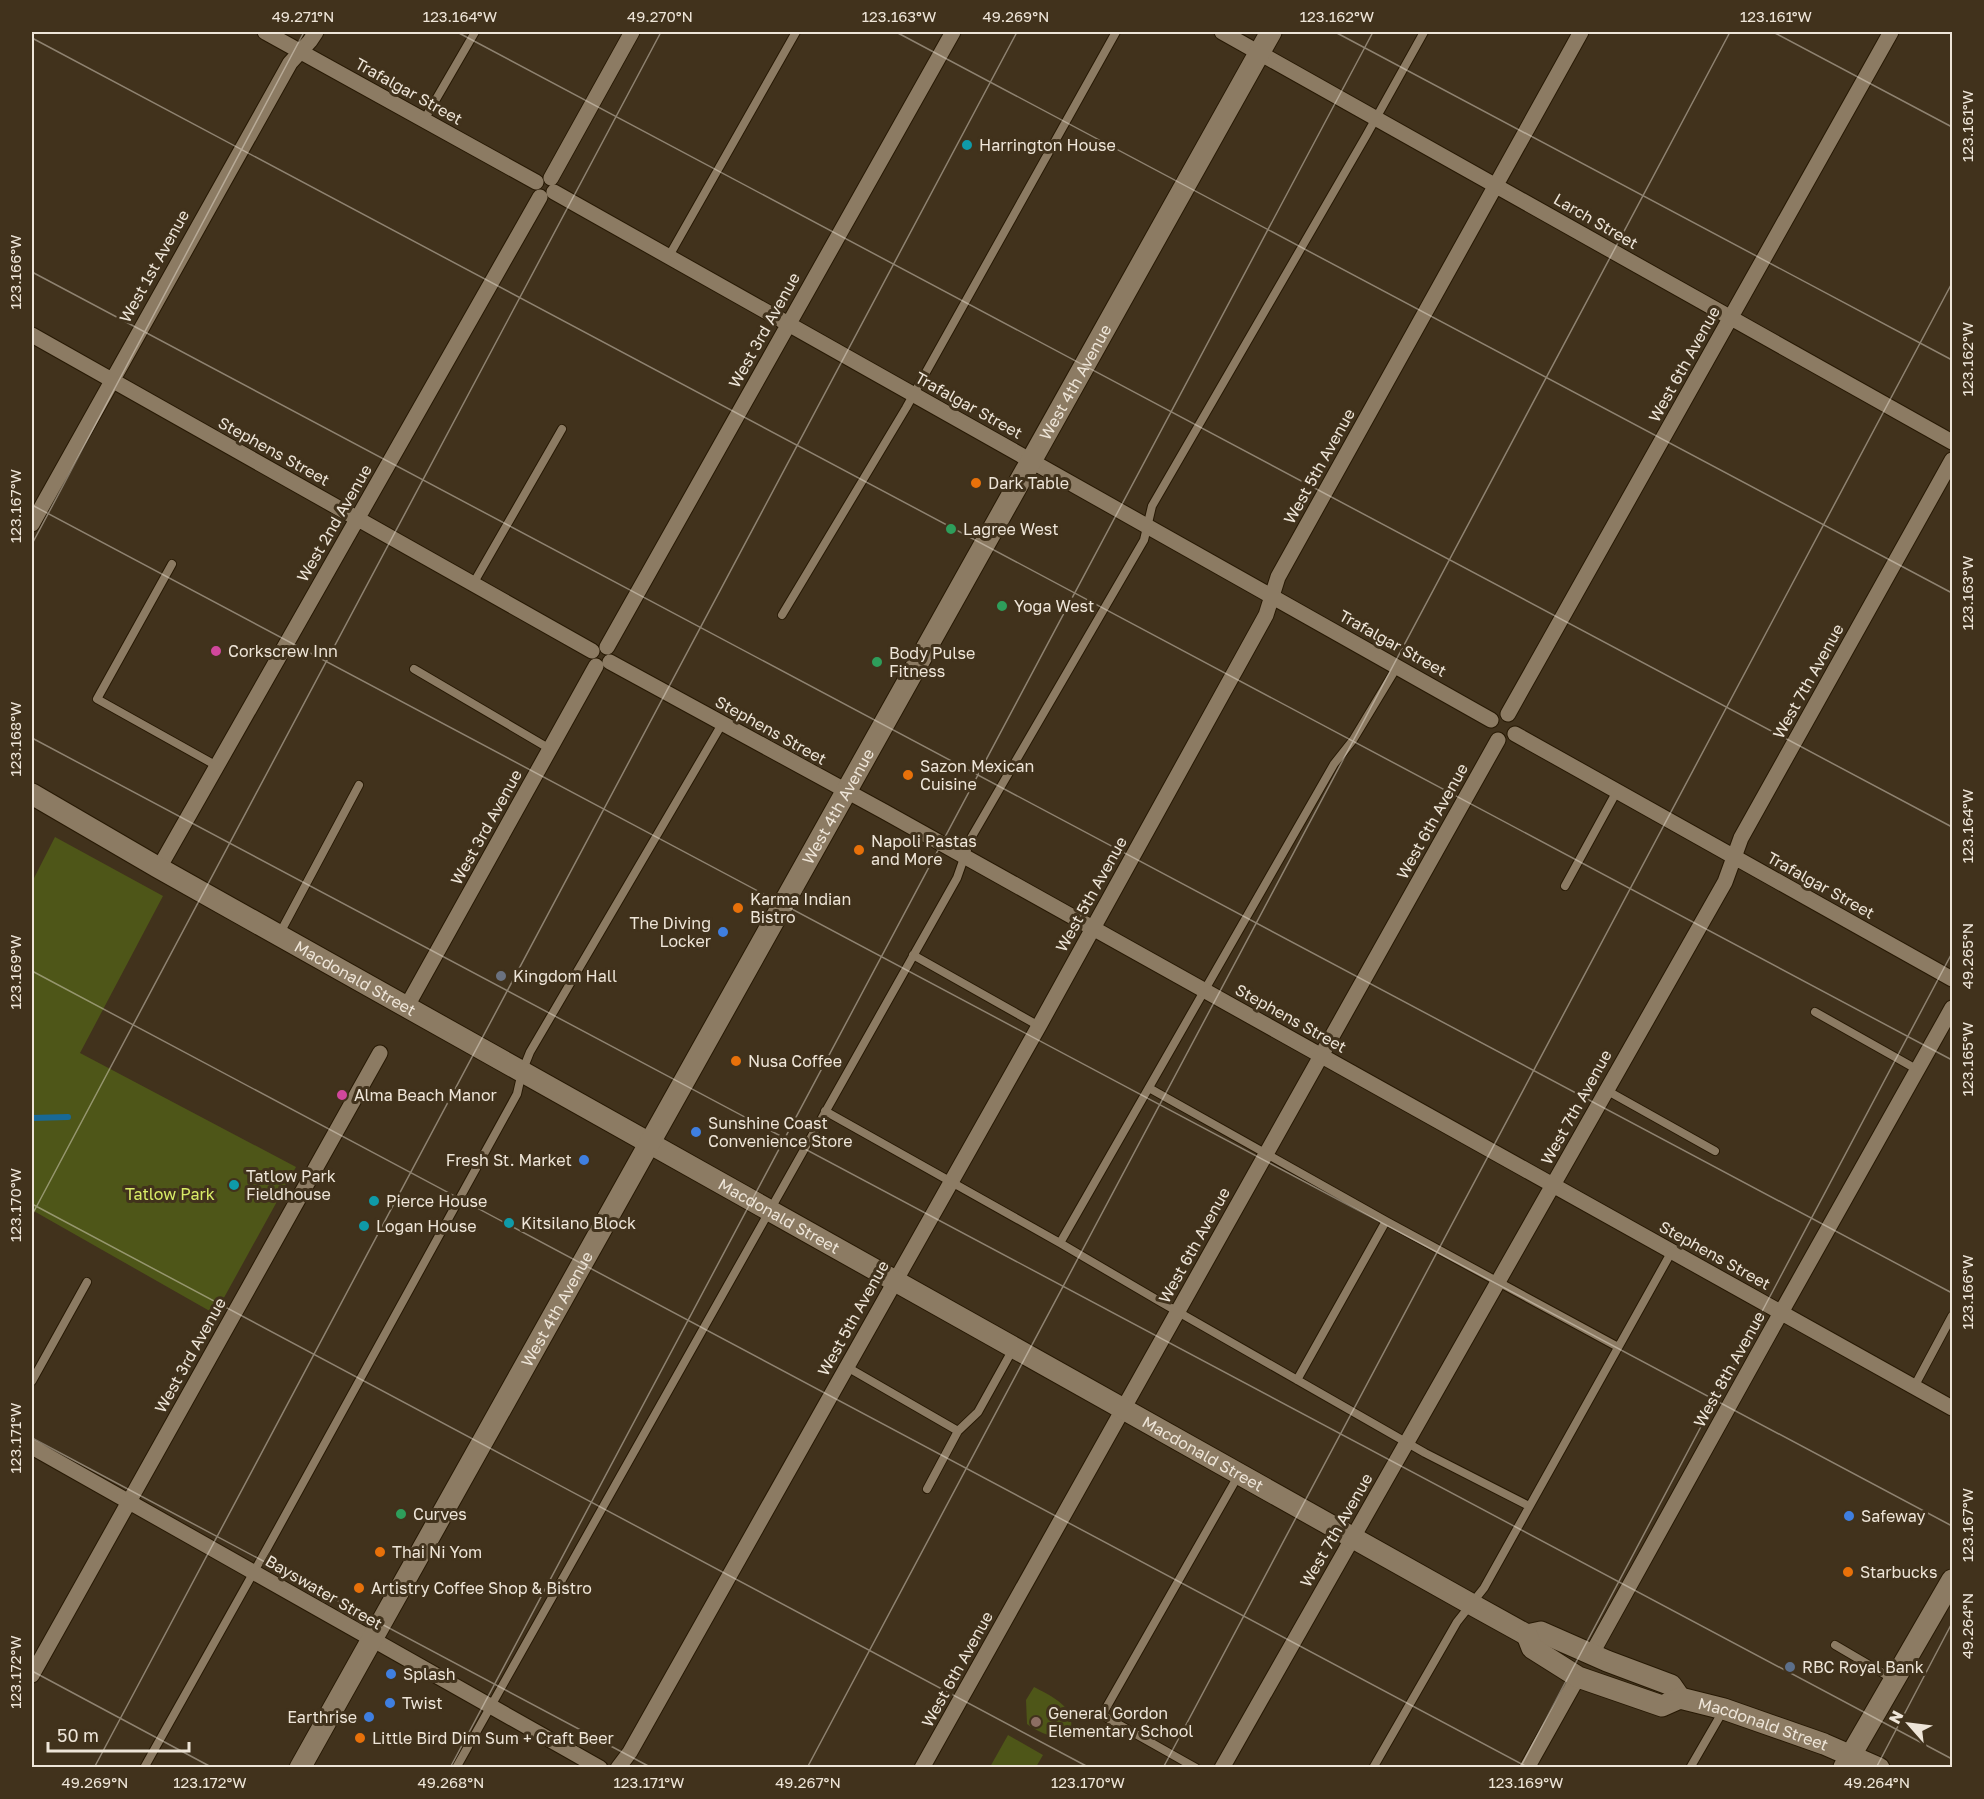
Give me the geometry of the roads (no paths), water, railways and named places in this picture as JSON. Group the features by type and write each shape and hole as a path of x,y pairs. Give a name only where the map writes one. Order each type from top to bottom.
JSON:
{"main road":[{"name":"West 4th Avenue","path":"300,1767 1271,32"},
{"name":"Macdonald Street","path":"32,794 159,868 1527,1635 1532,1648 1578,1677 1662,1706 1680,1698 1724,1710 1824,1744 1848,1761 1879,1767"},
{"path":"1848,1761 1953,1580"},
{"name":"Macdonald Street","path":"1527,1635 1541,1632 1591,1655 1671,1685 1680,1698"}],"street":[{"name":"Trafalgar Street","path":"266,32 669,256 1491,720"},
{"name":"West 1st Avenue","path":"32,524 290,63 316,32"},
{"name":"West 2nd Avenue","path":"159,868 632,32"},
{"name":"West 3rd Avenue","path":"406,1006 953,32"},
{"name":"Larch Street","path":"1222,32 1953,442"},
{"name":"West 5th Avenue","path":"618,1767 630,1752 1039,1026 1266,615 1278,577 1581,32"},
{"name":"West 6th Avenue","path":"1508,714 1891,32"},
{"name":"Stephens Street","path":"32,334 722,724 965,856 1953,1408"},
{"name":"West 7th Avenue","path":"1222,1767 1725,882 1741,838 1953,460"},
{"path":"1498,714 1508,714 1516,722 1515,734 1509,740 1498,740 1489,729 1491,720 1498,714"},
{"name":"Trafalgar Street","path":"1515,734 1953,980"},
{"name":"West 6th Avenue","path":"922,1767 1498,740"},
{"path":"1953,980 1953,990"},
{"name":"West 8th Avenue","path":"1591,1655 1953,1008"},
{"name":"West 3rd Avenue","path":"32,1675 380,1053"},
{"name":"Bayswater Street","path":"32,1447 600,1767"},
{"path":"1527,1767 1578,1677"}],"lane":[{"path":"424,120 475,32"},
{"path":"669,256 796,32"},
{"path":"782,615 913,394 1116,32"},
{"path":"456,1767 957,878 971,838 1144,540 1152,506 1424,32"},
{"path":"473,584 562,429"},
{"path":"172,564 97,699 217,766"},
{"path":"1060,1243 1334,765 1353,740 1397,667"},
{"path":"414,669 550,749"},
{"path":"144,1767 517,1094 530,1052 722,724"},
{"path":"279,934 359,784"},
{"path":"1565,886 1617,791"},
{"path":"913,955 1039,1026"},
{"path":"1815,1012 1918,1070"},
{"path":"1149,1088 1264,1154 1618,1347"},
{"path":"1606,1090 1715,1150"},
{"path":"825,1111 1407,1443 1529,1506"},
{"path":"1297,1380 1386,1221"},
{"path":"1373,1767 1457,1622 1484,1588 1672,1251"},
{"path":"32,1381 87,1282"},
{"path":"1914,1387 1953,1316"},
{"path":"927,1489 958,1431 978,1412 1013,1348"},
{"path":"847,1367 958,1431"},
{"path":"1196,1767 1102,1715 1240,1473"},
{"path":"1835,1646 1895,1679"},
{"path":"1690,1767 1724,1710"}],"waterway":[{"path":"32,1118 68,1117"}],"place":[{"name":"Harrington House","path":"967,145"},
{"name":"Dark Table","path":"976,483"},
{"name":"Lagree West","path":"951,529"},
{"name":"Yoga West","path":"1002,606"},
{"name":"Corkscrew Inn","path":"216,651"},
{"name":"Body Pulse Fitness","path":"877,662"},
{"name":"Sazon Mexican Cuisine","path":"908,775"},
{"name":"Napoli Pastas and More","path":"859,850"},
{"name":"Karma Indian Bistro","path":"738,908"},
{"name":"The Diving Locker","path":"723,932"},
{"name":"Kingdom Hall","path":"501,976"},
{"name":"Nusa Coffee","path":"736,1061"},
{"name":"Alma Beach Manor","path":"342,1095"},
{"name":"Sunshine Coast Convenience Store","path":"696,1132"},
{"name":"Fresh St. Market","path":"584,1160"},
{"name":"Tatlow Park Fieldhouse","path":"234,1185"},
{"name":"Pierce House","path":"374,1201"},
{"name":"Kitsilano Block","path":"509,1223"},
{"name":"Logan House","path":"364,1226"},
{"name":"Curves","path":"401,1514"},
{"name":"Safeway","path":"1849,1516"},
{"name":"Thai Ni Yom","path":"380,1552"},
{"name":"Starbucks","path":"1848,1572"},
{"name":"Artistry Coffee Shop & Bistro","path":"359,1588"},
{"name":"RBC Royal Bank","path":"1790,1667"},
{"name":"Splash","path":"391,1674"},
{"name":"Twist","path":"390,1703"},
{"name":"Earthrise","path":"369,1717"},
{"name":"General Gordon Elementary School","path":"1036,1722"},
{"name":"Little Bird Dim Sum + Craft Beer","path":"360,1738"}],"park label":[{"name":"Tatlow Park","path":"170,1194"}]}
